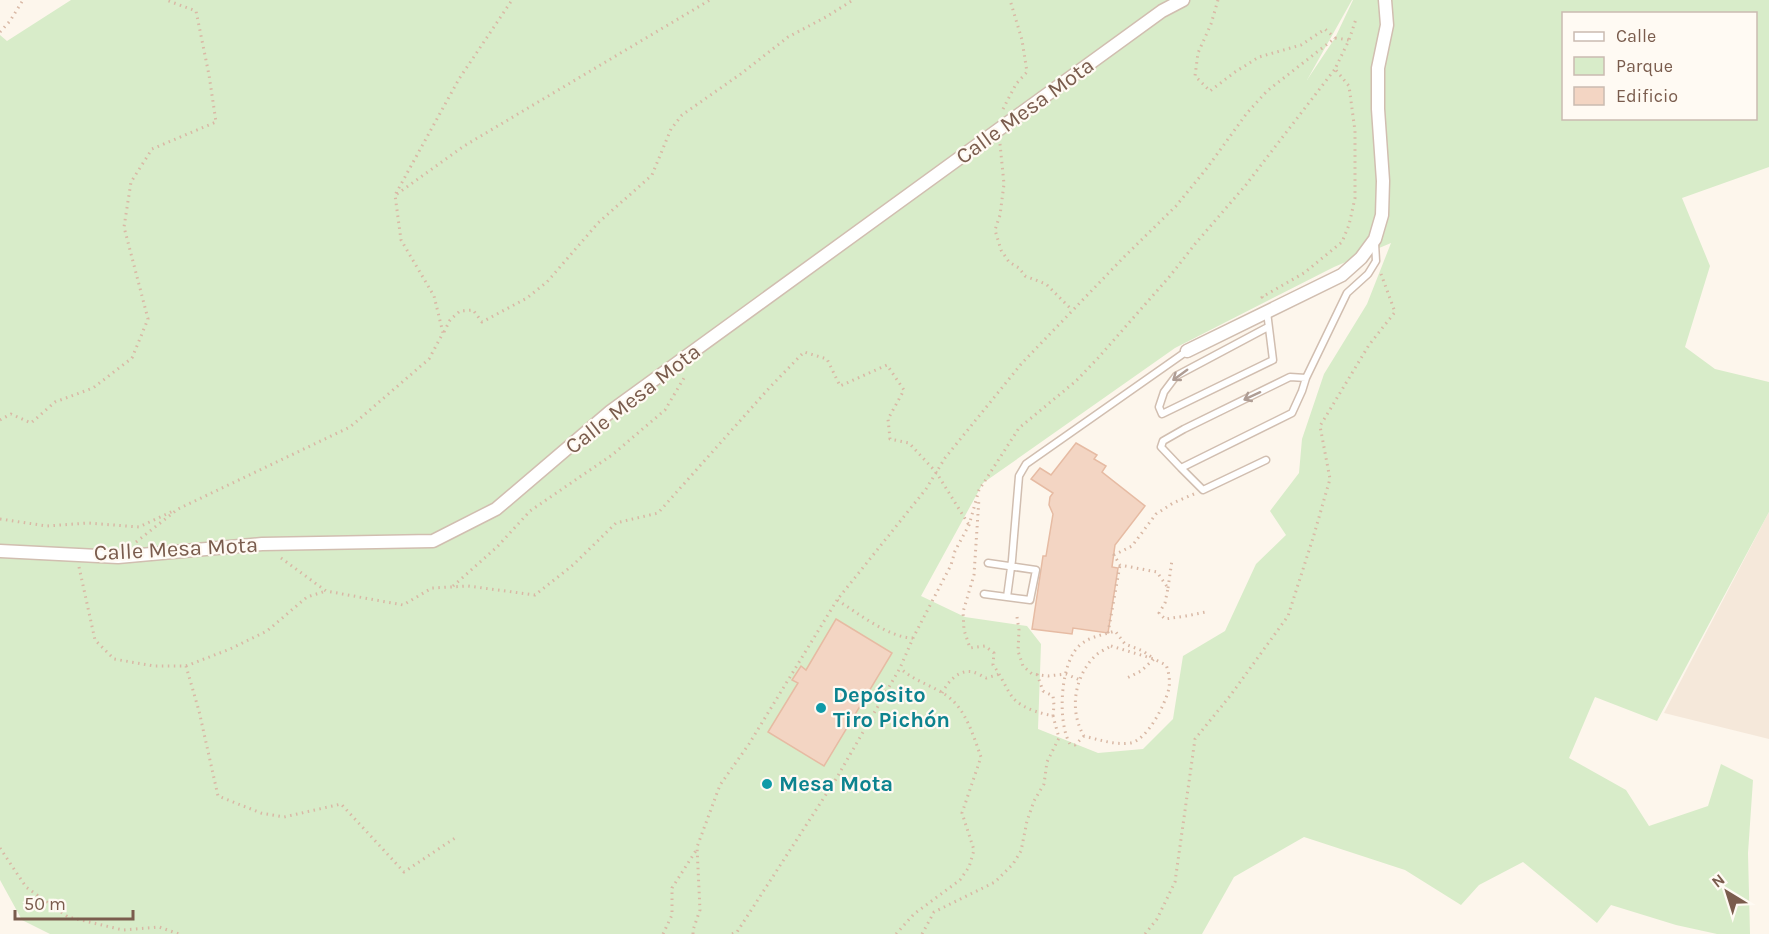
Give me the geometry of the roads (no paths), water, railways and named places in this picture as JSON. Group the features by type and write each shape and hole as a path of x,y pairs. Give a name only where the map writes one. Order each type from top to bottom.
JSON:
{"street":[{"name":"Calle Mesa Mota","path":"0,551 117,557 262,544 433,541 496,509 611,411 1162,11 1183,0"},
{"path":"1187,351 1342,275 1361,258 1374,239 1382,214 1383,181 1378,69 1387,25 1384,0"}],"lane":[{"path":"1181,468 1292,412 1347,293 1368,274 1376,261 1374,239"},
{"path":"1267,312 1273,360 1162,414 1159,406 1164,392 1176,376 1268,327"},
{"path":"1007,597 1012,565 1019,476 1026,464 1187,351"},
{"path":"1266,460 1203,490 1161,447 1163,441 1184,429 1290,377 1306,378"},
{"path":"984,594 1030,600 1036,570 988,563"}],"place":[{"name":"Depósito Tiro Pichón","path":"821,708"},
{"name":"Mesa Mota","path":"767,784"}]}
